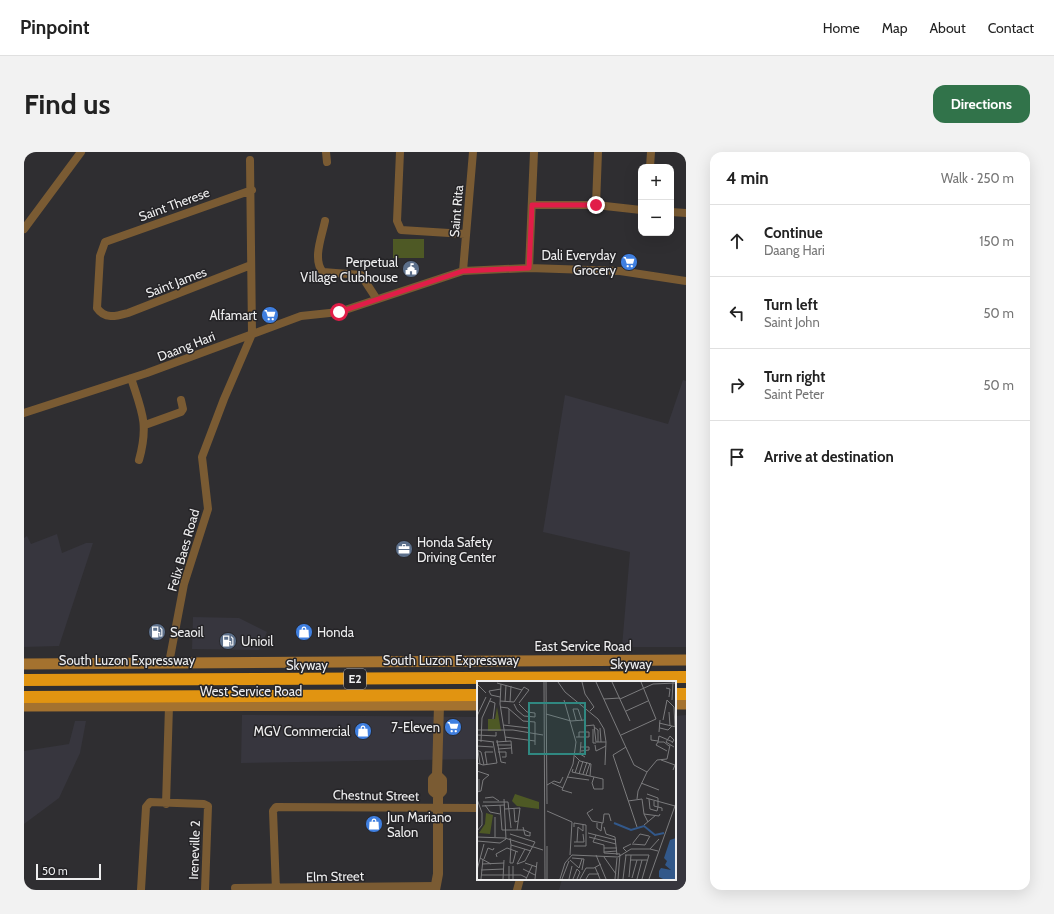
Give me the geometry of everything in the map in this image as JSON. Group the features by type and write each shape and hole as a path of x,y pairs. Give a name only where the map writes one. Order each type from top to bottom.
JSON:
{"highway":[{"name":"South Luzon Expressway","path":"24,674 686,672"},
{"name":"Skyway","path":"24,680 686,677"},
{"name":"Skyway","path":"24,690 477,688"},
{"name":"E2","path":"24,697 477,695"}],"main road":[{"name":"East Service Road","path":"24,664 686,660"},
{"name":"West Service Road","path":"24,706 477,705"}],"street":[{"path":"24,229 81,152"},
{"path":"326,152 327,162"},
{"path":"400,152 397,221 401,230 465,234"},
{"name":"Saint Rita","path":"463,271 473,152"},
{"path":"529,268 534,152"},
{"path":"596,205 598,152"},
{"path":"650,164 651,152"},
{"path":"250,160 252,190 252,334"},
{"name":"Saint Therese","path":"107,316 101,313 97,308 100,256 106,242 252,190"},
{"path":"532,205 596,205 638,210"},
{"path":"674,212 686,213"},
{"path":"325,221 318,257 320,269 323,272 361,276 376,298"},
{"name":"Saint James","path":"107,316 128,313 160,302 251,265"},
{"name":"Daang Hari","path":"24,414 131,378 301,316 339,312 376,298 463,271 529,268 620,271 686,281"},
{"name":"Felix Baes Road","path":"169,663 184,584 208,509 202,457 224,399 252,334"},
{"path":"131,378 145,424 144,439 138,460"},
{"path":"145,424 181,412 183,409 181,400"},
{"path":"436,888 438,795 433,791 433,779 437,775 439,705"},
{"path":"166,804 166,749 169,706"},
{"name":"Ireneville 2","path":"141,890 146,807 150,802 166,804 204,804 208,806 205,890"},
{"name":"Chestnut Street","path":"276,889 274,809 279,806 477,808"},
{"path":"517,890 520,880"},
{"name":"Elm Street","path":"235,888 436,888"}],"shaded area":[{"path":"683,380 686,381 686,647 622,647 630,552 543,532 565,395 668,424"},
{"path":"57,534 62,553 86,543 93,543 59,646 24,647 24,538 27,536 31,544"},
{"name":"Unioil","path":"193,617 239,618 267,632 259,650 192,649"},
{"path":"242,715 477,717 477,759 241,763"},
{"path":"686,715 686,890 559,890 562,880 676,880 676,716"},
{"path":"75,721 86,721 80,753 59,798 24,824 24,751 69,744"}],"green space":[{"path":"393,239 424,239 424,258 393,258"}],"place":[{"name":"Dali Everyday Grocery","path":"629,262"},
{"name":"Perpetual Village Clubhouse","path":"411,269"},
{"name":"Alfamart","path":"270,315"},
{"name":"Honda Safety Driving Center","path":"404,549"},
{"name":"Seaoil","path":"157,632"},
{"name":"Honda","path":"304,632"},
{"name":"Unioil","path":"228,641"},
{"name":"7-Eleven","path":"453,727"},
{"name":"MGV Commercial","path":"363,731"},
{"name":"Jun Mariano Salon","path":"374,824"}],"route":[{"path":"339,312 376,298 463,271 529,268 532,205 596,205"}]}
